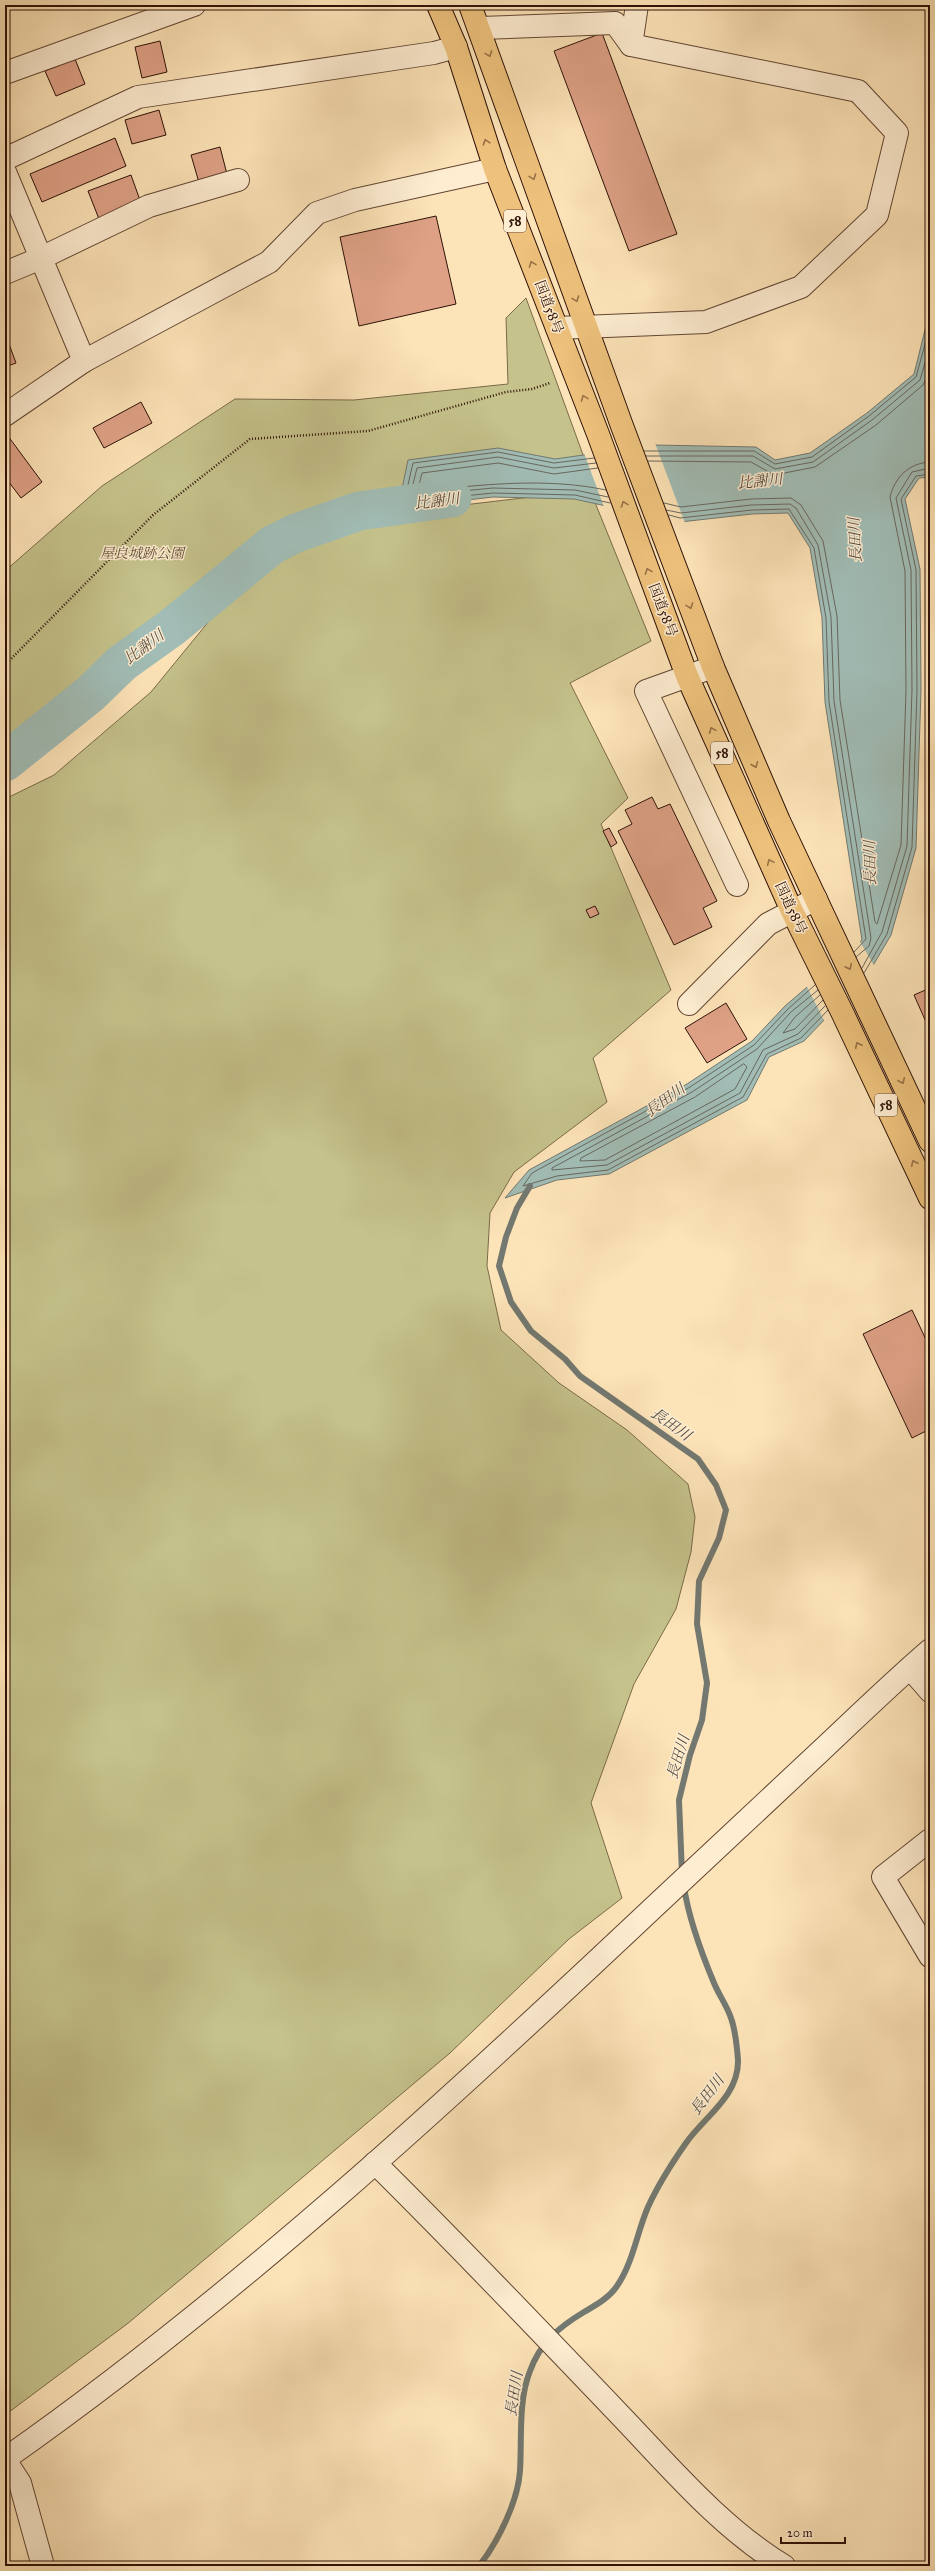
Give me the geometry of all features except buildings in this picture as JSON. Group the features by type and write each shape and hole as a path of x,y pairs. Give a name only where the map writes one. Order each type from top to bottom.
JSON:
{"highway":[{"name":"国道58号","path":"438,5 456,47 495,169 598,434 687,676 792,911 817,960 930,1198"},
{"name":"国道58号","path":"470,5 480,28 622,426 713,667 779,821 862,994 930,1141"}],"street":[{"path":"5,72 194,5"},
{"path":"631,45 637,5"},
{"path":"480,28 615,23 631,45 858,91 897,133 877,215 800,287 706,322 557,328"},
{"path":"5,159 138,97 434,53 456,47"},
{"path":"5,415 84,361 269,262 317,212 355,200 495,169"},
{"path":"5,172 84,361"},
{"path":"5,273 41,258 149,206 238,180"},
{"path":"713,667 646,691 736,885"},
{"path":"689,1004 768,924 816,898"},
{"path":"43,2566 20,2483 5,2460 87,2401 174,2334 260,2264 376,2163 514,2039 930,1650"},
{"path":"910,1668 930,1691"},
{"path":"930,1840 883,1878 930,1956"},
{"path":"376,2163 666,2463 731,2525 784,2566"}],"path":[{"path":"5,665 153,515 250,439 368,431 506,392 532,389 550,383"}],"green space":[{"name":"屋良城跡公園","path":"526,298 594,485 372,508 272,545 90,694 5,760 5,571 102,486 235,399 354,400 508,384 506,318"},
{"path":"590,490 651,641 570,683 628,798 601,824 671,990 593,1058 607,1102 514,1172 490,1213 487,1266 501,1330 559,1383 627,1430 688,1484 695,1517 691,1552 676,1609 634,1684 591,1803 622,1898 569,1939 450,2053 252,2220 127,2324 5,2415 5,799 54,775 151,692 214,615 278,549 379,515"}],"water":[{"path":"930,310 930,477 919,478 905,499 920,569 921,690 916,848 891,935 868,974 804,1041 769,1057 747,1100 609,1174 557,1180 505,1198 529,1170 687,1084 752,1041 785,1006 862,940 825,702 822,618 810,548 788,513 752,514 680,522 574,499 493,497 398,508 408,460 498,448 555,459 655,445 756,447 775,460 810,453 867,413 914,374"}],"pier":[{"path":"655,443 685,523 680,524 604,507 584,453"},
{"path":"859,940 875,967 870,975 825,1022 806,985"}],"waterway":[{"name":"比謝川","path":"5,762 90,694 122,663 171,628 272,545 296,533 359,511 452,498"},
{"name":"長田川","path":"530,1186 517,1208 506,1237 499,1266 511,1302 531,1331 565,1359 580,1376 698,1459 716,1485 726,1510 719,1538 699,1581 697,1624 707,1683 702,1720 690,1755 679,1800 682,1874"},
{"name":"長田川","path":"479,2566 500,2533 515,2495 520,2471 522,2407 526,2383 534,2361 551,2337 566,2324 602,2301 617,2286 631,2257 648,2207 670,2166 693,2133 727,2095 737,2073 738,2055 732,2022 700,1948 692,1924 684,1887"}]}
